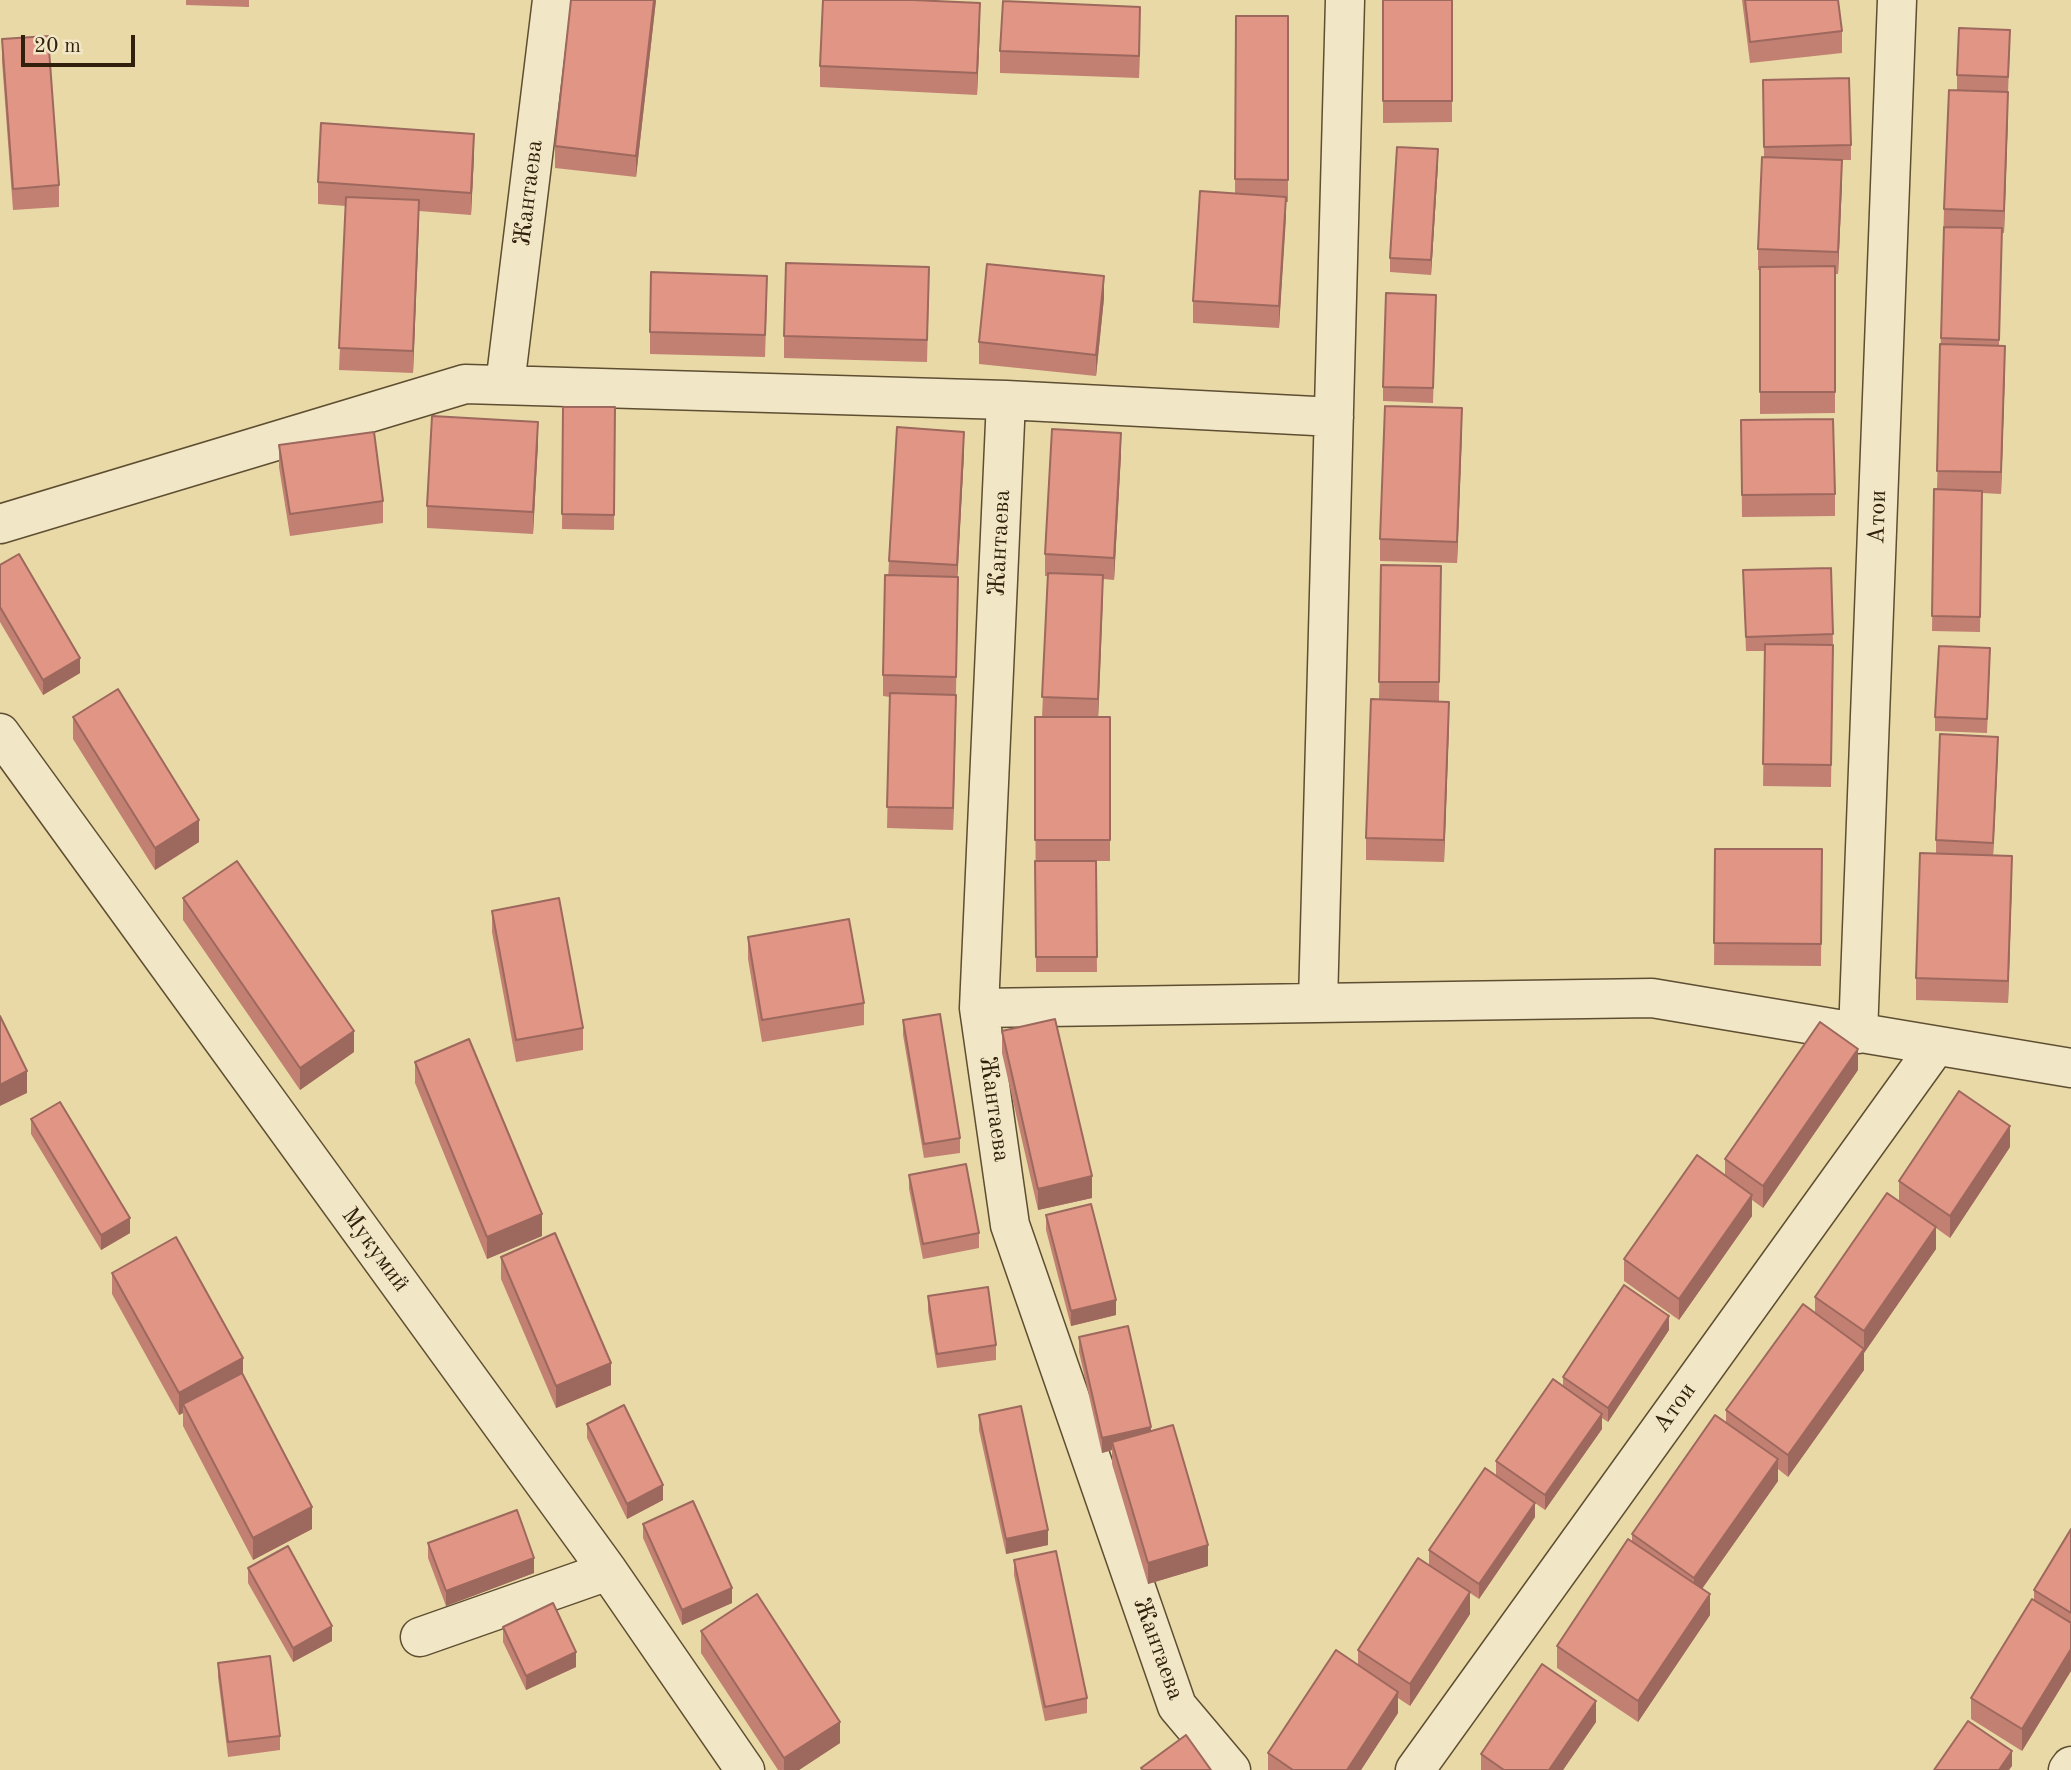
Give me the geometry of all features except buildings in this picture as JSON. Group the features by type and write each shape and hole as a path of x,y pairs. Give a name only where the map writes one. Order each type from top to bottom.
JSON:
{"street":[{"name":"Жантаева","path":"505,385 552,0"},
{"path":"1318,1003 1345,0"},
{"name":"Атои","path":"1858,1034 1897,0"},
{"path":"0,524 465,384 1006,400 1334,417"},
{"name":"Жантаева","path":"1006,400 979,1008 1010,1225 1177,1706 1231,1770"},
{"name":"Мукумий","path":"0,733 608,1571 745,1770"},
{"path":"979,1008 1653,998 2071,1068"},
{"name":"Атои","path":"1415,1770 1936,1046"},
{"path":"420,1637 608,1571"}]}
